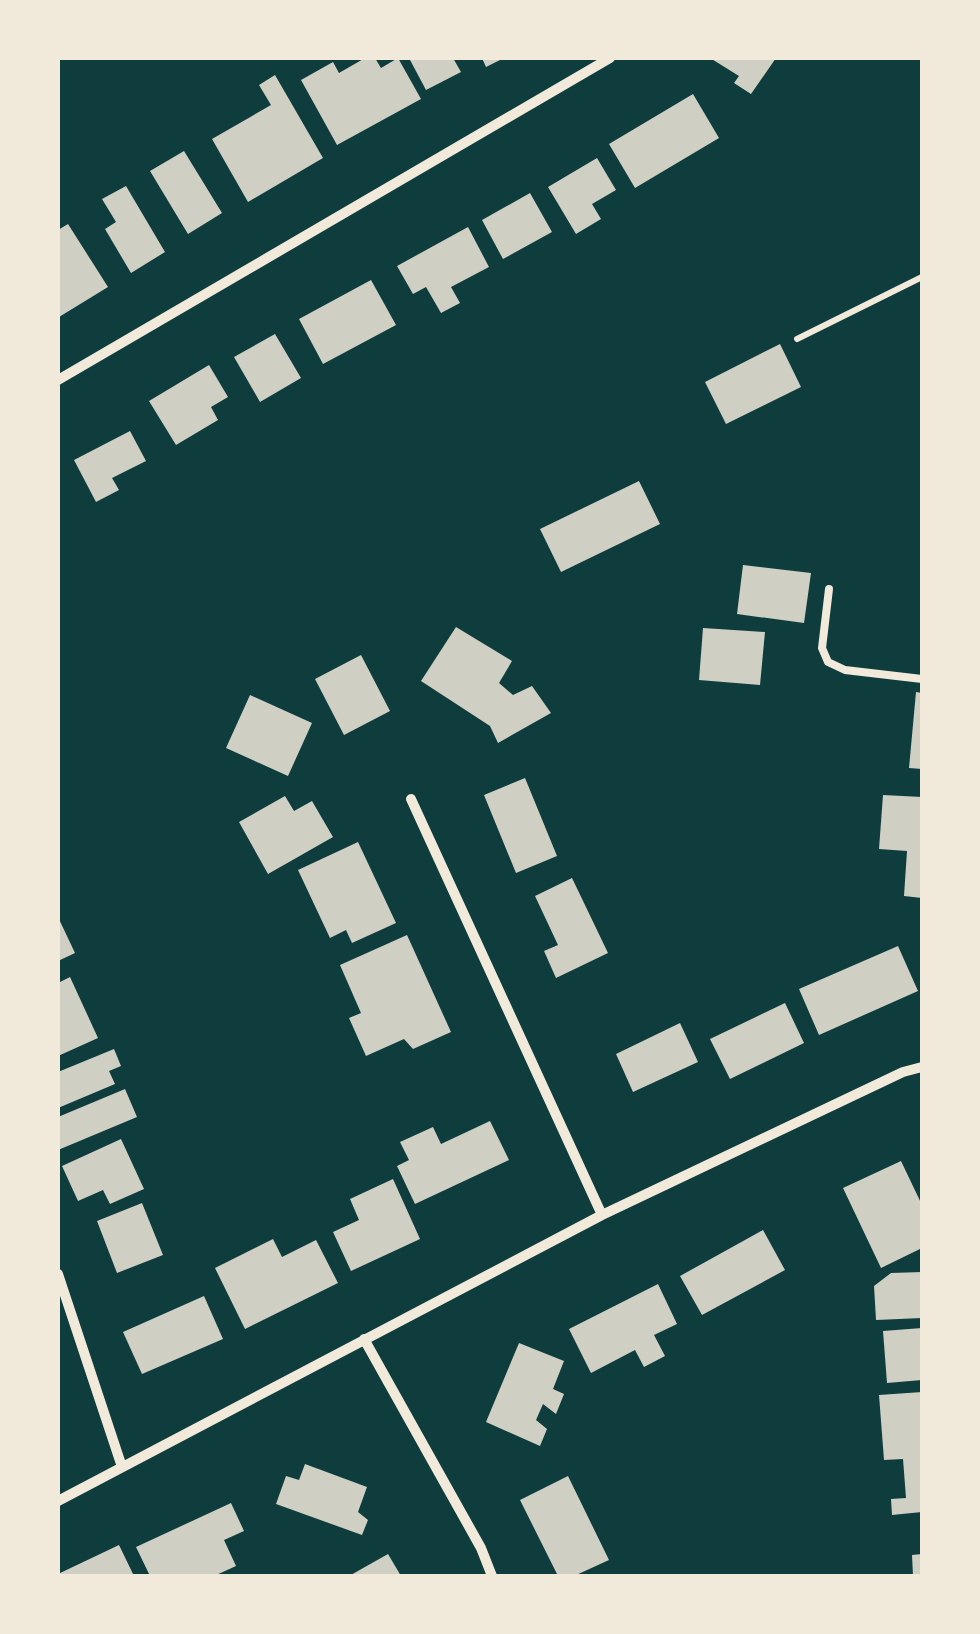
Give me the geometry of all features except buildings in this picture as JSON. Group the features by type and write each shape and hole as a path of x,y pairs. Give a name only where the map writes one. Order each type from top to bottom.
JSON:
{"street":[{"path":"58,380 610,58"},
{"path":"411,799 602,1216"},
{"path":"58,1501 602,1216 903,1072 922,1067"},
{"path":"58,1274 122,1467"},
{"path":"364,1339 481,1548 492,1576"}],"lane":[{"path":"830,589 822,648 828,662 845,670 922,679"}],"path":[{"path":"797,339 922,277"}]}
